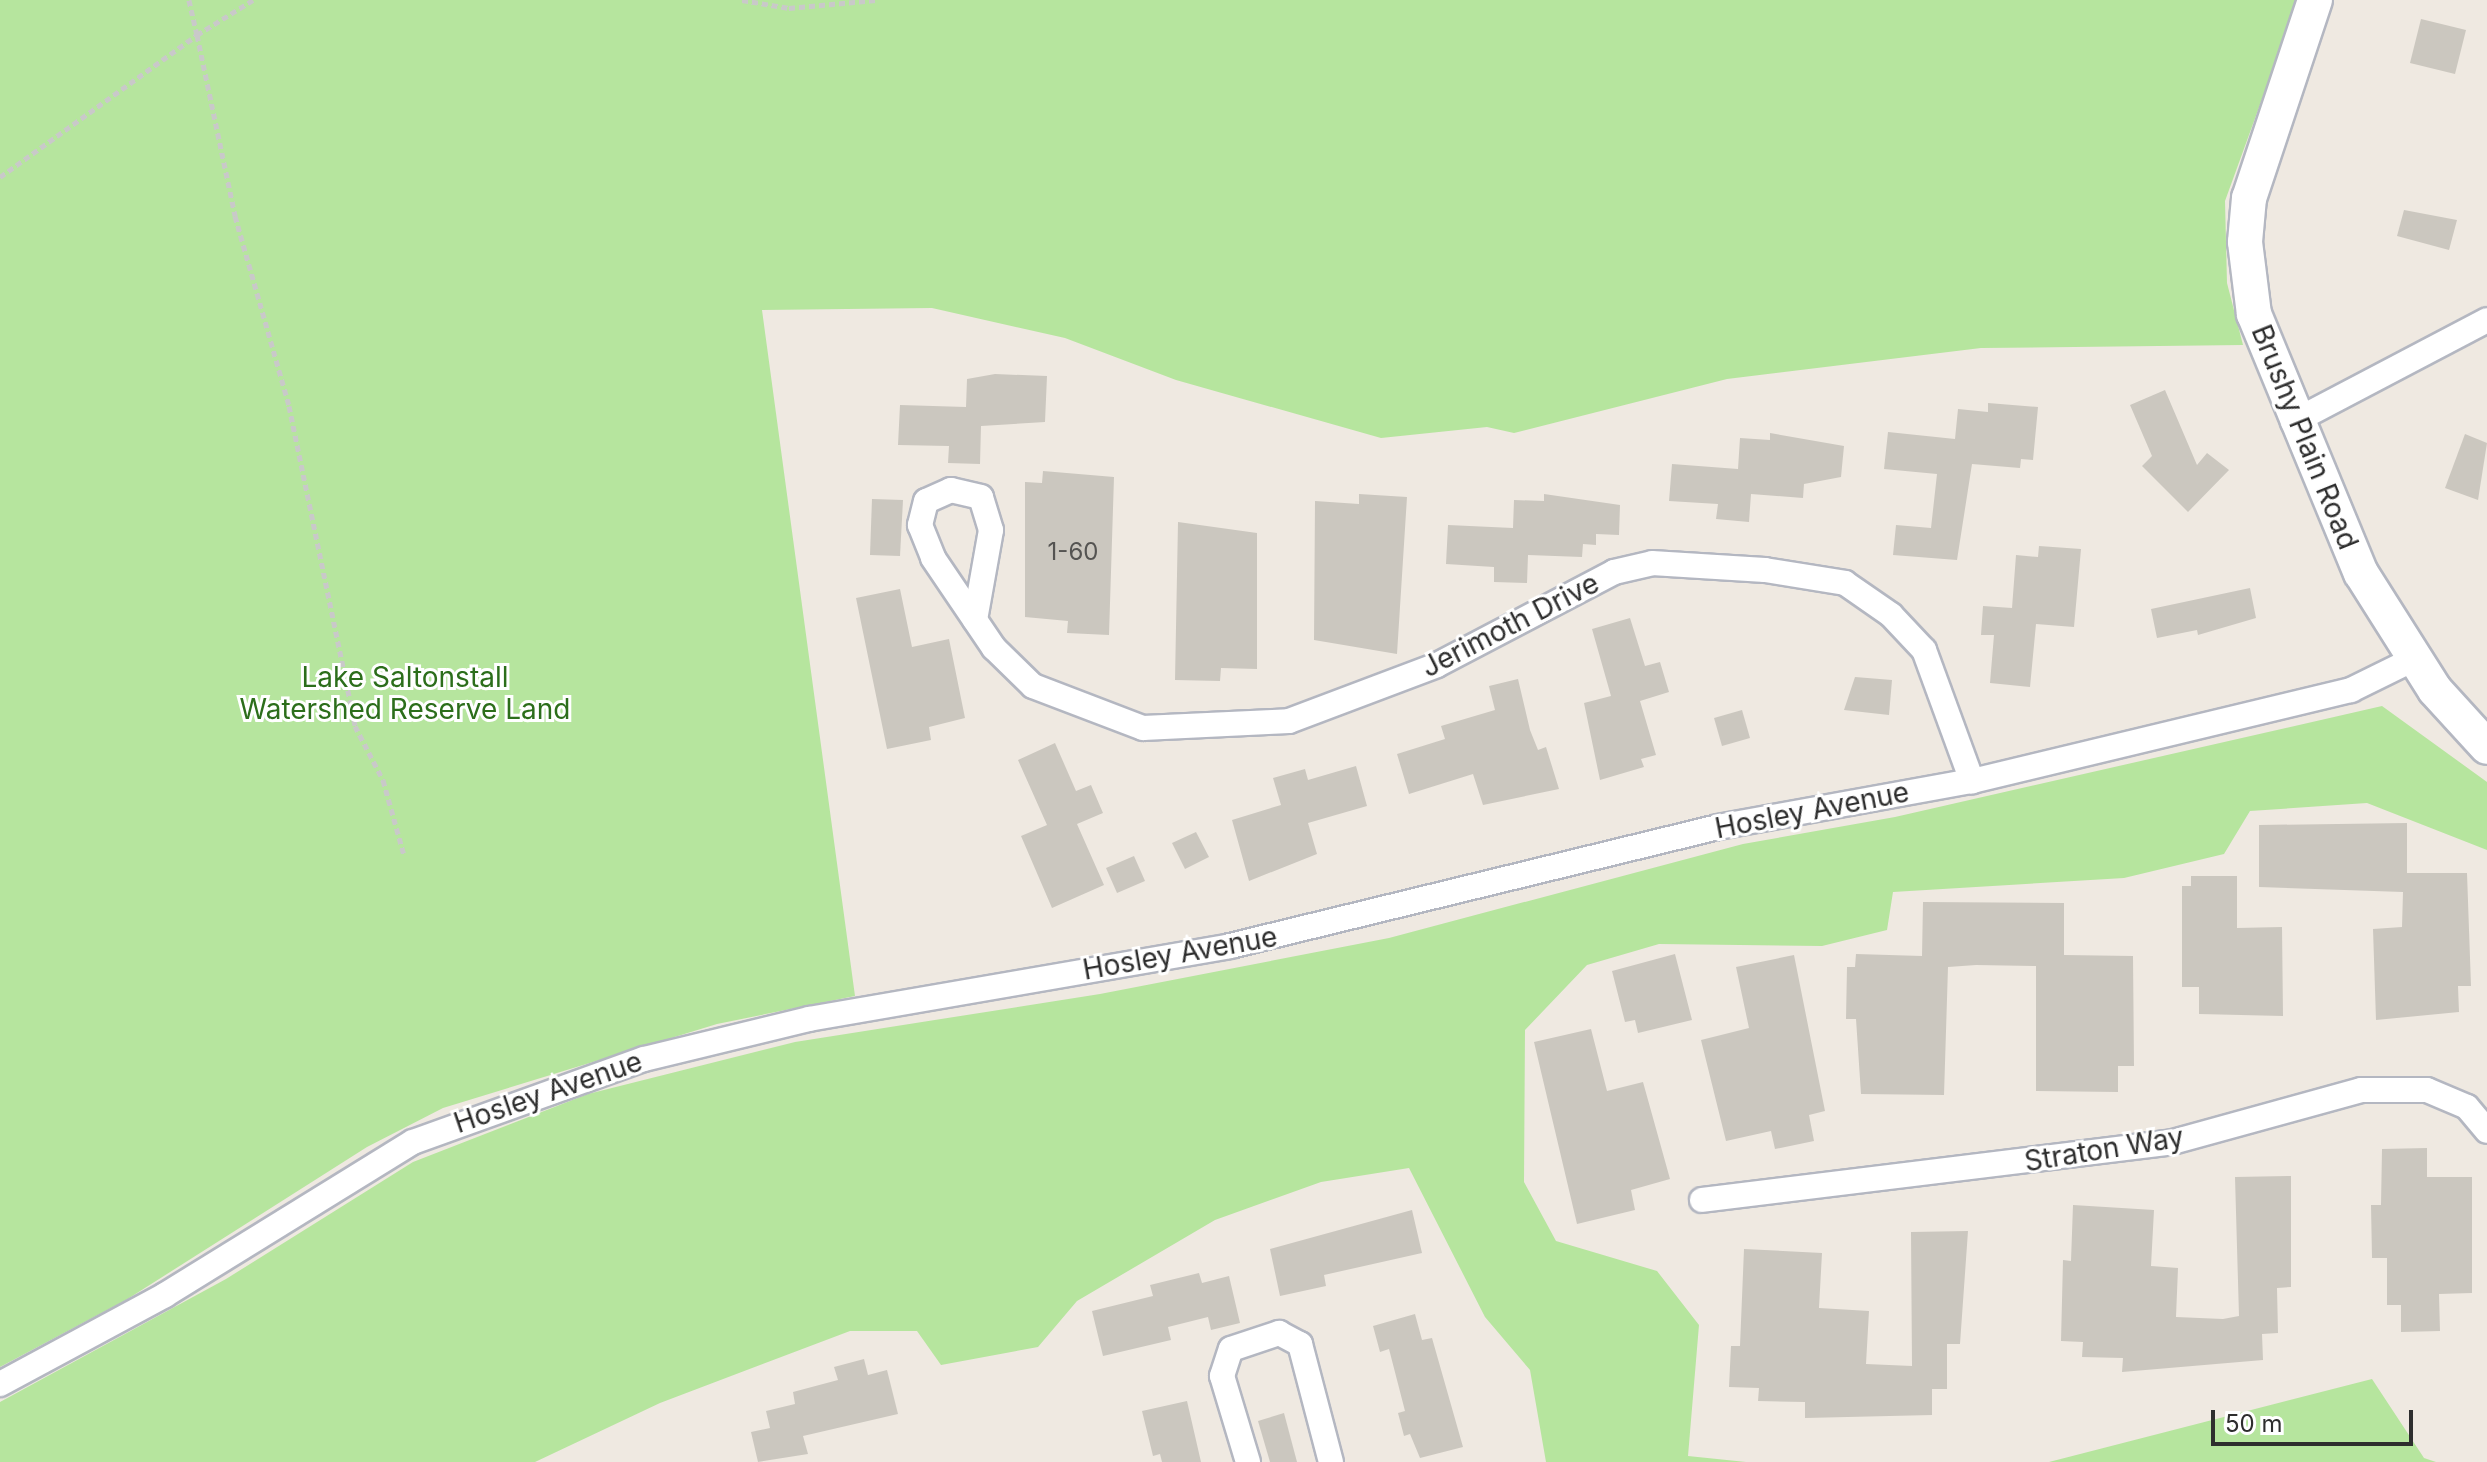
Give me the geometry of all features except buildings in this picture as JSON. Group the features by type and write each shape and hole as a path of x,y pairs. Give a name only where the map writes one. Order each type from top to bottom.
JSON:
{"main road":[{"name":"Brushy Plain Road","path":"2315,0 2255,171 2245,232 2254,314 2293,422 2361,573 2414,659 2487,747"}],"street":[{"path":"2293,422 2487,320"},
{"name":"Jerimoth Drive","path":"975,620 991,530 981,497 951,490 926,501 920,525 933,558 975,620 1033,686 1143,728 1219,727 1289,721 1372,693 1614,572 1652,563 1765,570 1845,583 1891,615 1924,650 1972,781"},
{"name":"Hosley Avenue","path":"0,1384 154,1302 413,1142 630,1063 809,1019 1244,943 1718,827 1972,781 2351,690 2414,659"},
{"name":"Straton Way","path":"1702,1200 2169,1143 2361,1090 2427,1090 2467,1107 2487,1131"},
{"path":"1248,1462 1222,1376 1231,1349 1279,1333 1300,1344 1331,1462"}],"path":[{"path":"189,0 235,216 289,406 355,726 383,780 404,855"},
{"path":"0,177 197,35 253,0"},
{"path":"742,0 789,8 876,0"}],"green space":[{"name":"Lake Saltonstall Watershed Reserve Land","path":"0,0 2298,0 2225,201 2227,283 2243,345 1981,348 1727,379 1514,433 1487,427 1381,438 1176,380 1065,338 932,308 762,310 855,996 717,1024 443,1108 367,1147 126,1300 0,1367"},
{"path":"2382,706 2487,782 2487,850 2367,803 2250,811 2224,854 2124,878 1893,892 1887,930 1822,946 1659,944 1587,965 1525,1030 1524,1182 1556,1241 1657,1271 1699,1325 1688,1456 1746,1462 1546,1462 1530,1370 1485,1317 1409,1168 1321,1182 1215,1220 1077,1301 1038,1347 941,1365 917,1331 850,1331 660,1403 535,1462 0,1462 0,1402 226,1279 413,1162 588,1094 795,1042 1100,994 1389,938 1743,844 1895,817"},
{"path":"2372,1379 2424,1458 2436,1462 2049,1462"}]}
